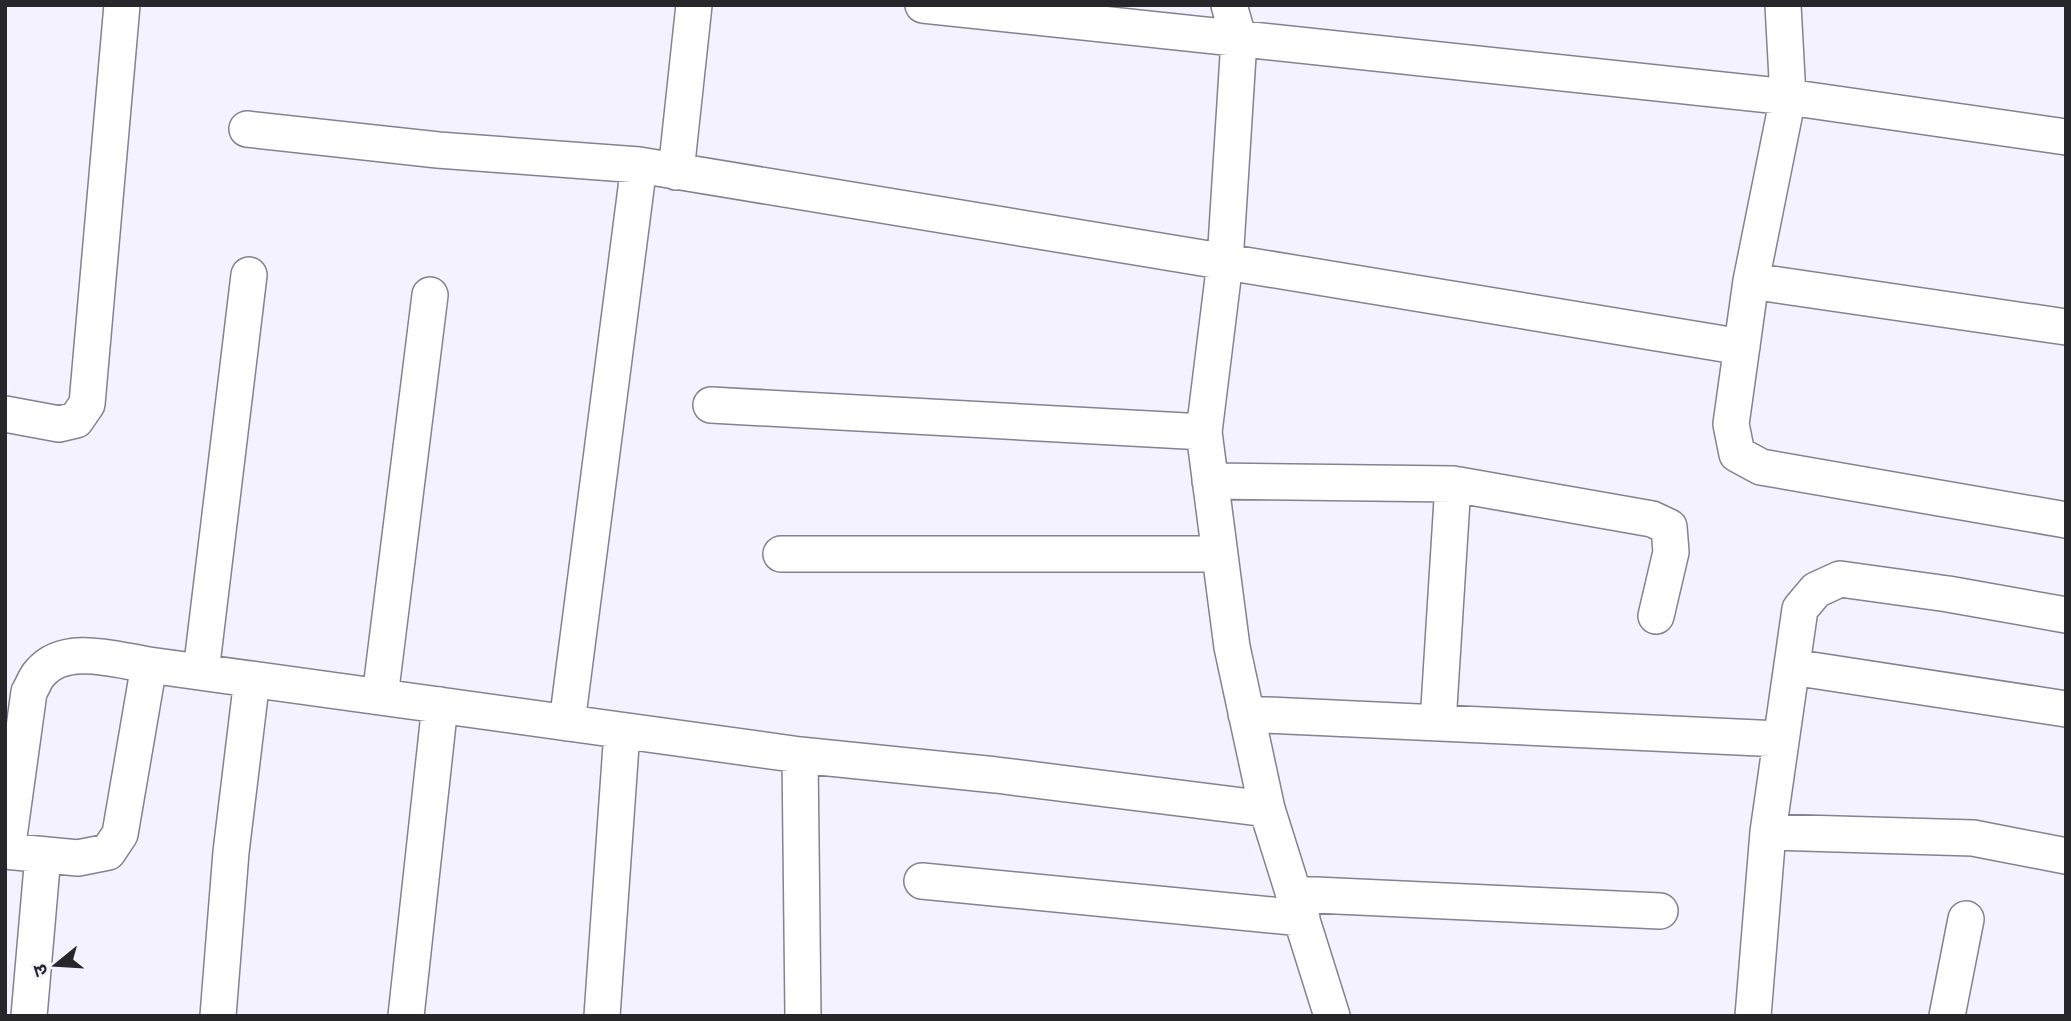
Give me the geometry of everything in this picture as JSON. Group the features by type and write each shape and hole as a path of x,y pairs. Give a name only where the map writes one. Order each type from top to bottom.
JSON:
{"street":[{"path":"5,414 59,424 76,420 87,404 122,5"},
{"path":"676,173 694,5"},
{"path":"923,5 1788,97 2066,136"},
{"path":"1229,5 1238,40 1225,262 1204,432 1232,648 1246,714 1267,809 1332,1016"},
{"path":"1783,5 1788,97 1751,281 1731,424 1737,454 1761,467 2066,520"},
{"path":"247,129 438,150 639,165 1742,347"},
{"path":"567,723 639,165"},
{"path":"201,673 250,275"},
{"path":"1751,281 2066,327"},
{"path":"380,697 430,295"},
{"path":"710,405 1204,432"},
{"path":"1210,481 1453,484 1651,519 1669,527 1671,552 1656,616"},
{"path":"1438,723 1453,484"},
{"path":"781,554 1220,554"},
{"path":"1753,1016 1769,832 1800,609 1816,590 1840,579 1948,594 2066,615"},
{"path":"149,664 120,834 108,852 78,858 6,851 29,692 39,674 52,662 74,655 149,664 800,755 996,775 1267,809"},
{"path":"1792,667 2066,709"},
{"path":"218,1016 231,852 252,679"},
{"path":"406,1016 440,705"},
{"path":"1246,714 1782,740"},
{"path":"603,1016 622,731"},
{"path":"800,755 803,1016"},
{"path":"1769,832 1973,838 2066,856"},
{"path":"29,1016 43,855"},
{"path":"922,881 1298,906 1660,911"},
{"path":"1947,1016 1966,919"}]}
